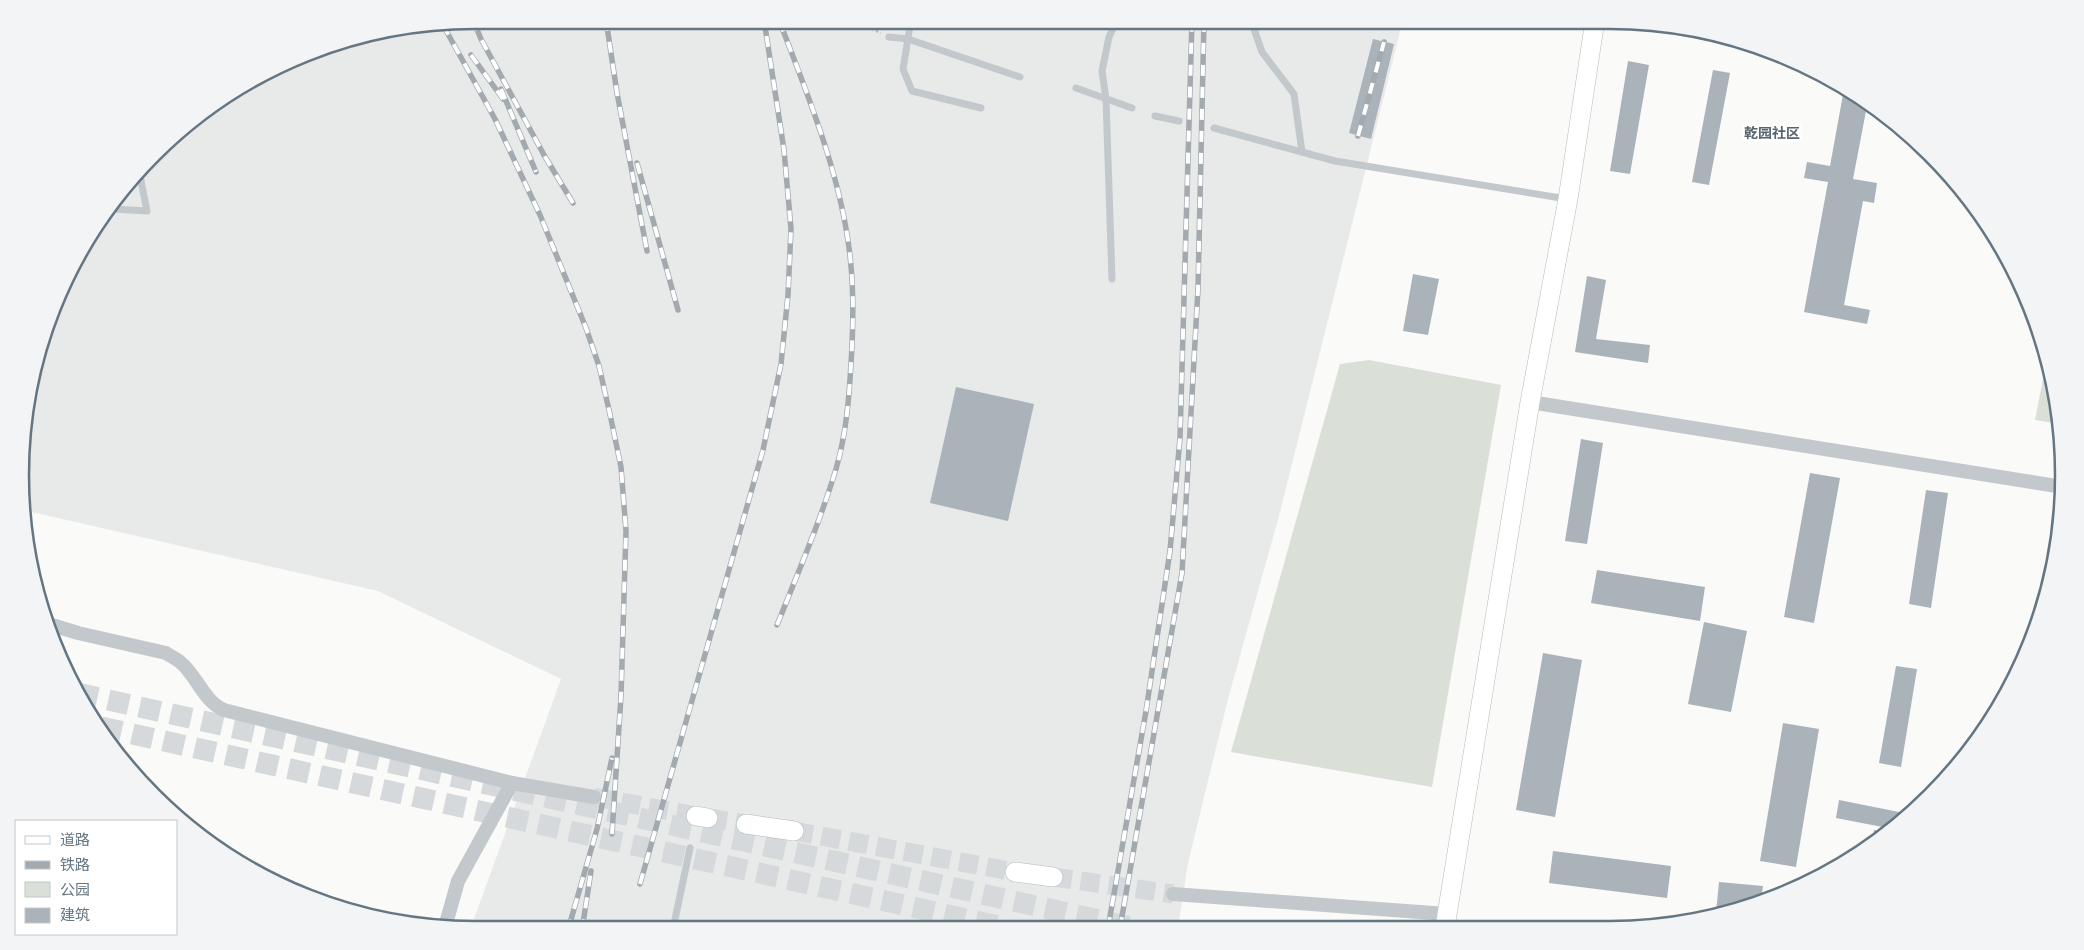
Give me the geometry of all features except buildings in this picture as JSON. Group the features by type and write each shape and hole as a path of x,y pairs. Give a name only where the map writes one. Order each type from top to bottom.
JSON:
{"street":[{"path":"1172,894 1446,920 1530,402 1568,199 1594,29"},
{"path":"1530,402 2055,486"},
{"path":"55,626 166,653 185,667 214,705 224,710 512,782 594,798"},
{"path":"447,920 458,881 512,782"},
{"path":"746,824 794,831"},
{"path":"1015,872 1053,877"}],"lane":[{"path":"910,29 903,69 912,91 981,108"},
{"path":"1112,29 1109,36 1102,71 1106,98 1112,279"},
{"path":"1254,29 1262,52 1294,94 1302,152"},
{"path":"889,37 908,40 1020,76"},
{"path":"1076,88 1132,108"},
{"path":"1155,116 1179,121"},
{"path":"1214,128 1335,161 1568,199"},
{"path":"117,209 147,211 141,179"},
{"path":"675,921 690,848"}],"path":[{"path":"870,29 889,37"}],"shaded area":[{"path":"1401,29 1280,512 1228,699 1188,863 1179,921 473,921 561,679 378,591 31,512 30,446 37,388 52,332 75,278 104,227 121,203 159,159 203,121 252,89 278,75 332,52 388,37 446,30"}],"green space":[{"path":"1369,360 1501,385 1432,787 1231,752 1340,364"},
{"path":"2044,375 2052,423 2035,420"}],"tunnel":[{"path":"88,695 1103,921"},
{"path":"108,729 975,921"},
{"path":"594,797 696,816"},
{"path":"708,818 746,824"},
{"path":"794,831 1015,872"},
{"path":"1053,877 1173,894"}],"railway":[{"path":"477,29 544,155 573,203"},
{"path":"607,29 617,93 647,251"},
{"path":"640,884 763,450 781,364 788,295 791,229 784,150 765,29"},
{"path":"777,625 816,528 839,456 848,404 853,315 851,266 841,204 824,141 782,29"},
{"path":"1109,921 1146,711 1170,551 1180,438 1192,29"},
{"path":"1121,921 1182,573 1198,289 1204,29"},
{"path":"446,30 495,119 540,215 586,328 599,366 621,467 626,531 621,696 612,834"},
{"path":"1358,136 1384,42"},
{"path":"471,55 503,99"},
{"path":"501,89 536,172"},
{"path":"637,163 678,310"},
{"path":"571,921 597,829 612,758"},
{"path":"583,921 591,871"}],"district":[{"name":"乾园社区","path":"1772,133"}]}
